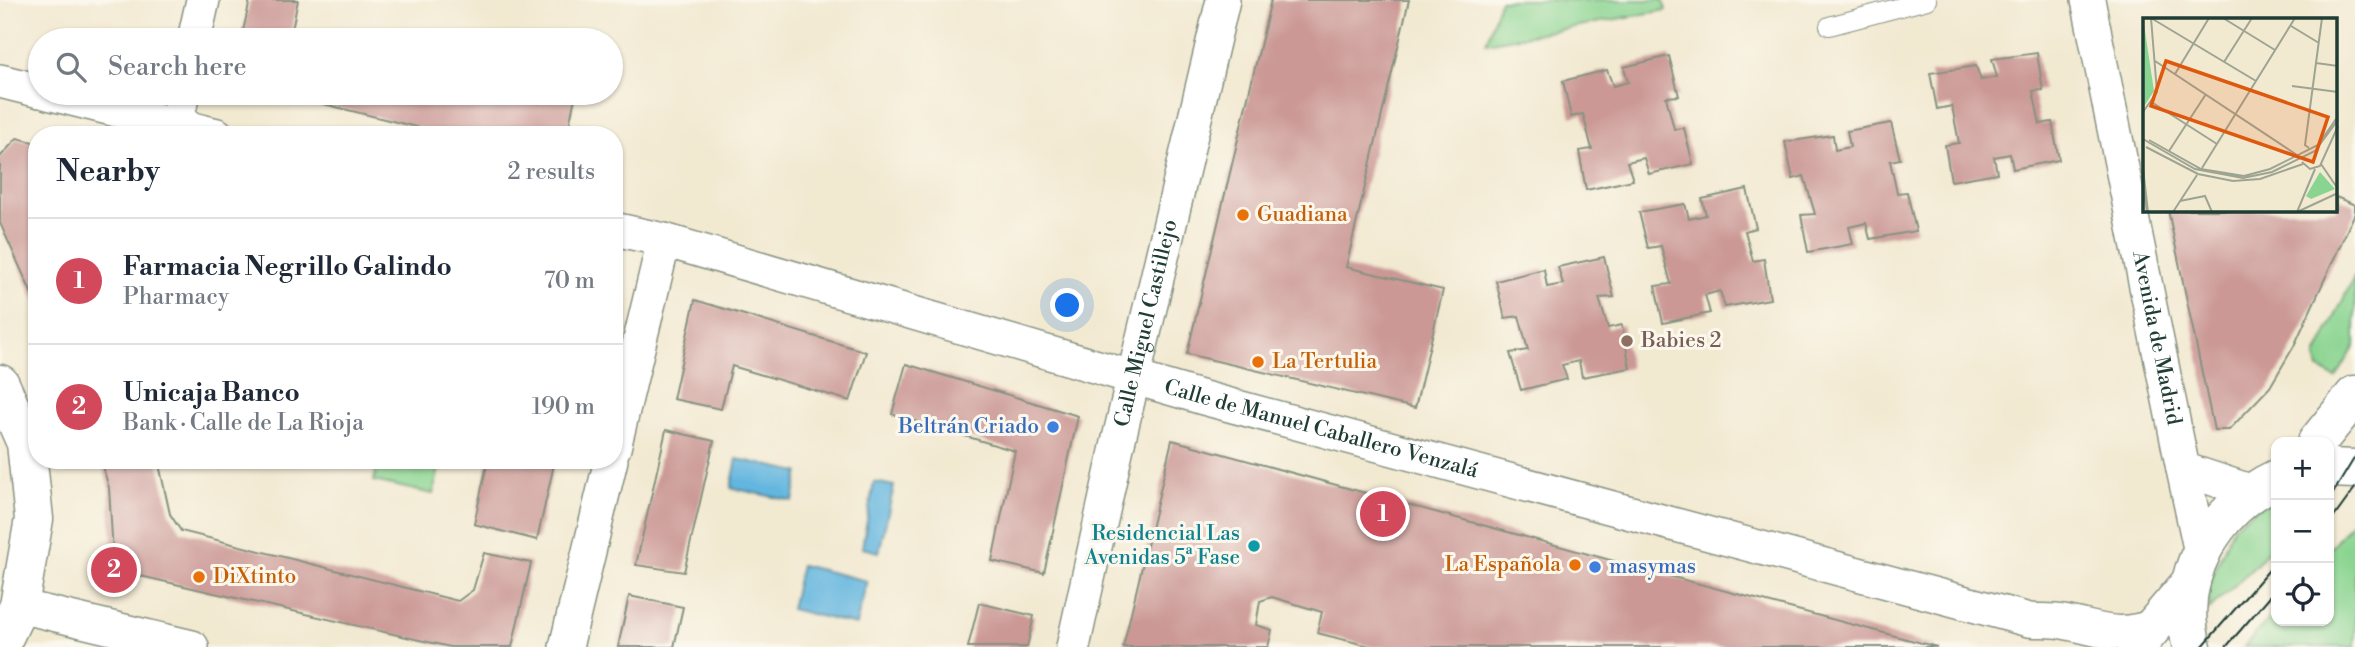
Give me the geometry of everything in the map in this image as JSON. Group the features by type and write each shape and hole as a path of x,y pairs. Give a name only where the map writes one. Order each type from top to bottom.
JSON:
{"main road":[{"path":"0,384 26,443 28,462"},
{"path":"2321,437 2355,395"},
{"path":"2334,468 2355,469"},
{"path":"0,645 19,606 34,519 29,469"},
{"path":"2146,636 2196,567 2211,534 2225,517 2264,486"},
{"path":"2192,647 2188,611 2196,567"}],"street":[{"path":"197,28 203,0"},
{"name":"Calle Miguel Castillejo","path":"1073,647 1223,0"},
{"name":"Avenida de Madrid","path":"2088,0 2183,469 2196,567"},
{"path":"0,81 28,88"},
{"path":"96,105 180,126"},
{"path":"176,125 180,105"},
{"name":"Calle de Manuel Caballero Venzalá","path":"623,231 664,240 1134,377 2029,620 2061,621 2106,632 2146,636"},
{"path":"623,411 664,240"},
{"path":"566,647 609,469"},
{"path":"2183,469 2264,486"},
{"path":"19,606 192,647"},
{"name":"Calle de Manuel Caballero Venzalá","path":"2029,620 2066,647"}],"lane":[{"path":"1829,26 1927,0"}],"green space":[{"path":"1500,0 1663,0 1666,10 1486,43"},
{"path":"2355,275 2355,346 2336,378 2319,369 2316,356"},
{"path":"376,469 439,469 433,494 374,481"},
{"path":"2271,499 2271,547 2209,610 2209,584 2234,525"},
{"path":"2355,518 2355,647 2244,647 2271,617 2271,626 2334,626 2334,544"}],"water":[{"path":"737,459 799,472 793,501 731,488"},
{"path":"874,482 894,486 879,552 862,548"},
{"path":"801,565 867,581 856,625 791,609"}],"building":[{"path":"250,0 298,0 292,28 244,28"},
{"path":"1271,0 1409,0 1346,267 1443,290 1415,408 1187,354"},
{"path":"2037,53 2043,90 2033,91 2040,124 2052,122 2059,160 2013,169 2010,154 1994,157 1997,173 1951,181 1945,145 1959,143 1952,106 1937,109 1930,73 1976,66 1981,80 1997,77 1992,59"},
{"path":"1669,56 1679,96 1666,97 1674,129 1684,128 1693,164 1649,174 1644,158 1627,162 1633,180 1586,190 1579,151 1592,149 1583,114 1571,117 1563,81 1607,70 1613,86 1628,82 1624,67"},
{"path":"328,105 573,105 569,126 413,126"},
{"path":"1891,123 1900,159 1890,161 1897,193 1907,192 1916,231 1870,239 1866,223 1849,227 1853,244 1808,252 1801,215 1815,214 1804,176 1793,179 1785,142 1833,135 1835,150 1850,147 1847,131"},
{"path":"17,138 28,141 28,285 0,223 0,157"},
{"path":"1747,189 1756,228 1745,231 1753,261 1764,259 1770,299 1725,307 1720,291 1705,295 1710,313 1663,323 1655,286 1671,284 1661,246 1648,248 1639,212 1685,204 1689,219 1706,215 1702,199"},
{"path":"2338,198 2355,205 2355,213 2294,346 2270,387 2229,430 2214,430 2168,212 2338,212"},
{"path":"1604,257 1614,297 1599,298 1608,328 1622,325 1630,368 1582,377 1579,361 1562,365 1567,379 1521,390 1510,353 1528,350 1519,316 1505,318 1496,281 1544,269 1547,287 1563,284 1558,267"},
{"path":"695,300 866,352 850,401 732,366 721,409 673,399"},
{"path":"906,364 1078,416 1044,573 992,561 1015,451 892,414"},
{"path":"666,430 714,441 684,572 636,565"},
{"path":"1172,440 1937,647 1373,647 1317,633 1322,612 1272,597 1260,601 1256,625 1272,630 1268,647 1123,647"},
{"path":"104,469 160,469 170,514 181,531 458,601 473,590 484,553 531,563 512,647 450,647 114,570 109,488"},
{"path":"486,469 553,469 537,540 474,524"},
{"path":"629,596 683,607 674,647 618,647"},
{"path":"979,603 1034,616 1027,647 968,647"}],"tram line":[{"path":"2334,492 2355,457"},
{"path":"2334,517 2355,488"},
{"path":"2202,647 2275,563"},
{"path":"2226,647 2271,595"}],"place":[{"name":"Guadiana","path":"1243,215"},
{"name":"Babies 2","path":"1627,341"},
{"name":"La Tertulia","path":"1258,362"},
{"name":"Beltrán Criado","path":"1053,427"},
{"name":"Farmacia Negrillo Galindo","path":"1383,514"},
{"name":"Residencial Las Avenidas 5ª Fase","path":"1254,546"},
{"name":"La Española","path":"1575,565"},
{"name":"masymas","path":"1595,567"},
{"name":"Unicaja Banco","path":"114,570"},
{"name":"DiXtinto","path":"199,577"}]}
